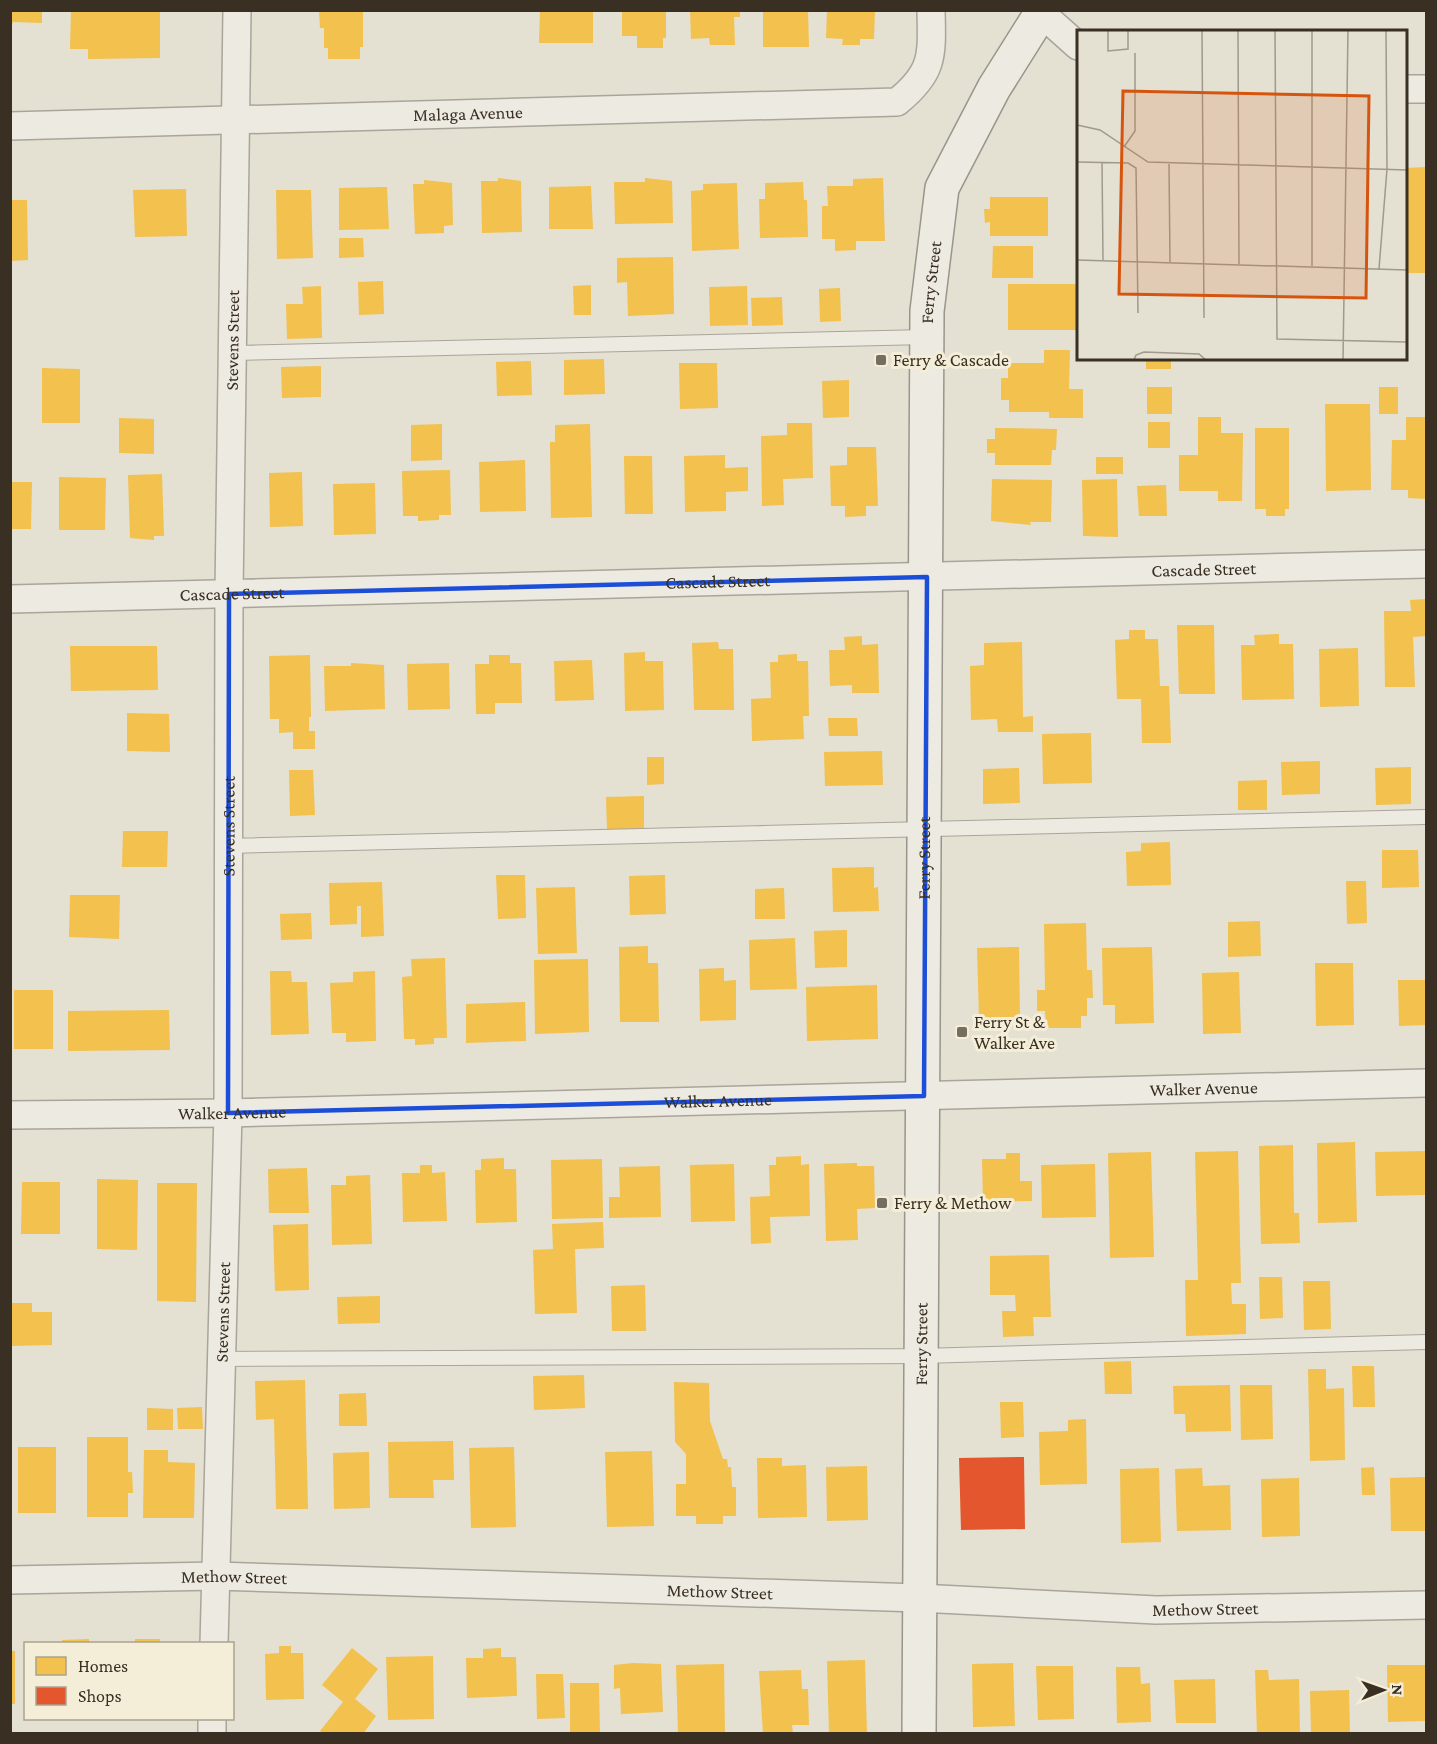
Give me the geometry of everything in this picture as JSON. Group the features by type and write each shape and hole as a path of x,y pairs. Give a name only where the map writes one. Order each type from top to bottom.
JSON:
{"main road":[{"name":"Ferry Street","path":"919,1734 926,831 927,312 942,188 994,88 1042,12"}],"street":[{"name":"Stevens Street","path":"214,1642 228,1113 229,594 237,10"},
{"name":"Malaga Avenue","path":"10,126 237,118 897,102 918,85 927,70 932,44 931,10"},
{"path":"1042,12 1077,45"},
{"path":"1407,89 1426,89"},
{"name":"Cascade Street","path":"10,599 1426,564"},
{"name":"Walker Avenue","path":"10,1115 228,1113 1426,1083"},
{"name":"Methow Street","path":"10,1580 216,1576 919,1598 1156,1610 1426,1605"}],"lane":[{"path":"233,353 927,337"},
{"path":"228,846 926,831 1426,817"},
{"path":"222,1359 921,1356 1426,1342"}],"highlighted area":[{"path":"927,577 924,1096 228,1113 229,594"}],"building: Homes":[{"path":"12,10 42,10 42,23 13,22 10,30"},
{"path":"71,10 160,10 160,58 88,59 88,49 70,49"},
{"path":"319,10 363,10 363,47 360,47 360,59 328,59 328,48 324,48 324,28 320,28"},
{"path":"540,10 593,10 593,43 539,43"},
{"path":"622,10 666,10 666,38 663,38 663,48 637,48 637,36 622,36"},
{"path":"690,10 740,10 740,17 734,17 735,45 710,45 709,38 691,39"},
{"path":"763,10 808,10 809,47 763,47"},
{"path":"827,10 875,10 874,39 860,39 860,45 842,45 843,39 826,38"},
{"path":"1426,167 1426,273 1407,273 1407,168"},
{"path":"498,178 521,181 522,232 482,233 481,181 498,181"},
{"path":"645,178 672,181 673,223 615,224 614,182 645,182"},
{"path":"883,178 885,241 856,241 856,250 835,251 835,239 822,239 822,206 828,206 827,186 853,186 853,179"},
{"path":"424,180 452,183 453,225 444,226 444,233 415,234 413,184 424,184"},
{"path":"803,182 804,200 807,200 808,237 760,238 759,199 765,199 765,183"},
{"path":"737,183 739,249 692,251 691,191 703,190 703,184"},
{"path":"591,186 593,229 549,229 549,187"},
{"path":"387,187 389,229 339,230 339,188"},
{"path":"186,189 187,236 135,237 133,190"},
{"path":"276,190 311,190 313,258 277,259"},
{"path":"990,197 1048,197 1048,236 990,236 990,222 985,223 984,209 990,209"},
{"path":"10,200 27,200 28,260 10,261"},
{"path":"339,238 363,238 364,257 339,258"},
{"path":"993,246 1033,246 1033,278 992,278"},
{"path":"673,257 674,314 628,316 627,282 617,283 617,258"},
{"path":"383,281 384,314 359,315 358,282"},
{"path":"1008,284 1077,284 1077,330 1008,330"},
{"path":"591,285 591,315 574,315 573,286"},
{"path":"321,286 322,338 287,339 286,304 303,304 302,287"},
{"path":"747,286 748,325 710,326 709,287"},
{"path":"840,288 841,321 820,322 819,289"},
{"path":"782,297 783,325 752,326 751,298"},
{"path":"1044,350 1070,350 1069,389 1083,389 1083,418 1049,418 1049,412 1009,412 1009,400 1001,400 1001,378 1008,378 1008,363 1044,363"},
{"path":"604,359 605,394 564,395 564,360"},
{"path":"1146,360 1171,360 1171,369 1146,369"},
{"path":"531,361 532,395 497,396 496,362"},
{"path":"679,363 717,363 718,408 680,409"},
{"path":"321,366 321,397 282,398 281,367"},
{"path":"42,368 80,369 80,423 42,423"},
{"path":"849,380 849,417 823,418 822,381"},
{"path":"1147,387 1172,387 1172,414 1147,414"},
{"path":"1379,387 1398,387 1398,414 1379,414"},
{"path":"1325,404 1370,404 1371,490 1326,491"},
{"path":"1198,417 1221,417 1221,433 1243,433 1242,501 1218,501 1218,491 1179,491 1179,455 1198,455"},
{"path":"1406,417 1426,417 1426,499 1408,498 1408,490 1391,490 1392,440 1406,440"},
{"path":"119,418 154,419 154,454 119,453"},
{"path":"1148,422 1170,422 1170,448 1148,448"},
{"path":"787,423 812,423 813,478 783,479 784,505 762,506 761,436 787,435"},
{"path":"442,424 442,460 411,461 411,425"},
{"path":"590,424 592,517 551,518 550,442 555,442 555,425"},
{"path":"995,428 1057,429 1056,450 1052,450 1051,465 995,465 995,453 987,453 987,439 995,439"},
{"path":"1255,428 1289,428 1289,509 1285,509 1285,516 1266,516 1266,509 1255,509"},
{"path":"847,447 876,447 878,506 866,506 866,516 845,517 845,506 831,506 830,466 847,465"},
{"path":"725,455 725,468 748,467 748,491 726,492 726,511 685,512 684,456"},
{"path":"624,456 652,456 653,514 625,514"},
{"path":"1096,457 1123,457 1123,474 1096,474"},
{"path":"525,460 526,511 480,512 479,462"},
{"path":"450,470 451,515 439,515 439,520 418,521 418,516 403,516 402,471"},
{"path":"302,472 303,526 270,527 269,473"},
{"path":"162,474 164,536 154,536 154,540 130,538 128,475"},
{"path":"59,477 106,478 105,530 59,530"},
{"path":"992,479 1052,480 1051,522 1030,522 1031,525 991,521"},
{"path":"1117,479 1118,537 1083,536 1082,480"},
{"path":"10,482 32,482 31,529 10,529"},
{"path":"375,483 376,534 334,535 333,484"},
{"path":"1166,485 1167,516 1139,516 1137,486"},
{"path":"1426,599 1426,636 1413,637 1415,687 1385,687 1384,611 1411,611 1410,600"},
{"path":"1177,625 1214,625 1215,694 1179,694"},
{"path":"1129,630 1145,630 1145,639 1158,639 1160,686 1169,686 1171,743 1142,743 1141,699 1117,699 1115,640 1129,639"},
{"path":"1279,634 1279,644 1293,644 1294,699 1242,700 1241,645 1255,645 1254,635"},
{"path":"862,636 862,645 878,644 879,693 852,693 852,685 830,686 829,650 845,650 844,637"},
{"path":"718,642 719,649 733,649 734,710 694,710 692,643"},
{"path":"1022,642 1023,717 1033,716 1033,732 998,732 997,719 971,720 970,666 984,665 984,643"},
{"path":"70,646 157,646 158,690 71,691"},
{"path":"1358,648 1359,706 1320,707 1319,649"},
{"path":"645,652 645,661 663,661 664,710 625,711 624,653"},
{"path":"797,654 797,661 808,661 809,716 803,716 804,739 752,741 751,699 771,698 770,662 778,662 778,655"},
{"path":"310,655 311,717 309,717 309,731 315,731 315,749 293,749 293,732 279,733 279,719 270,719 269,656"},
{"path":"489,655 510,655 510,663 521,663 522,703 495,703 495,714 476,714 475,664 489,664"},
{"path":"592,660 594,700 555,701 554,661"},
{"path":"351,663 384,665 385,709 325,711 324,666 351,666"},
{"path":"449,663 450,709 408,710 407,664"},
{"path":"127,713 169,714 170,752 127,751"},
{"path":"828,718 857,718 858,736 829,736"},
{"path":"1091,733 1092,783 1043,784 1042,734"},
{"path":"882,751 883,785 825,786 824,752"},
{"path":"647,757 664,757 664,784 647,785"},
{"path":"1320,761 1320,794 1282,795 1281,762"},
{"path":"1411,767 1411,804 1376,805 1375,768"},
{"path":"1019,768 1020,803 983,804 983,769"},
{"path":"289,770 313,770 315,815 290,816"},
{"path":"1267,780 1267,810 1238,810 1238,781"},
{"path":"644,796 644,829 607,830 606,797"},
{"path":"123,831 168,831 167,867 122,867"},
{"path":"1170,842 1171,885 1127,886 1126,852 1141,851 1141,843"},
{"path":"1382,850 1418,850 1419,887 1382,888"},
{"path":"874,867 874,888 878,887 879,911 833,912 832,868"},
{"path":"496,875 525,875 526,918 498,919"},
{"path":"665,875 666,914 630,915 629,876"},
{"path":"1346,881 1366,881 1367,923 1347,924"},
{"path":"382,882 384,936 361,937 361,906 357,906 357,924 330,925 329,883"},
{"path":"575,887 577,953 538,954 536,888"},
{"path":"784,888 785,919 755,919 755,889"},
{"path":"70,895 120,895 119,939 69,937"},
{"path":"311,913 312,939 281,940 280,914"},
{"path":"1260,921 1261,956 1228,957 1228,922"},
{"path":"1086,923 1087,970 1092,970 1093,998 1087,998 1087,1016 1081,1016 1081,1028 1046,1028 1045,1011 1037,1011 1037,990 1045,990 1044,924"},
{"path":"847,930 847,967 815,968 814,931"},
{"path":"795,938 797,989 750,990 749,940"},
{"path":"648,946 648,963 658,963 659,1022 620,1022 619,947"},
{"path":"1019,947 1020,1018 979,1018 977,948"},
{"path":"1152,947 1154,1023 1115,1024 1115,1005 1103,1005 1102,948"},
{"path":"445,958 447,1038 434,1038 434,1044 415,1045 415,1039 404,1039 402,977 412,976 411,959"},
{"path":"588,959 589,1032 535,1034 534,960"},
{"path":"1315,963 1353,963 1354,1025 1316,1026"},
{"path":"724,968 724,981 736,980 736,1020 700,1021 699,969"},
{"path":"270,971 291,971 292,982 307,982 309,1034 271,1035"},
{"path":"375,971 376,1041 346,1042 346,1033 332,1033 330,983 353,982 353,972"},
{"path":"1239,972 1241,1033 1203,1034 1202,973"},
{"path":"1398,980 1426,980 1426,1025 1399,1026"},
{"path":"877,985 878,1039 807,1041 806,987"},
{"path":"14,990 53,990 53,1049 14,1049"},
{"path":"525,1002 526,1041 466,1043 466,1004"},
{"path":"169,1010 170,1050 68,1051 68,1011"},
{"path":"1355,1142 1357,1222 1318,1223 1317,1143"},
{"path":"1293,1145 1294,1213 1299,1213 1300,1243 1261,1244 1259,1146"},
{"path":"1238,1151 1241,1283 1231,1283 1232,1304 1246,1304 1246,1334 1186,1336 1185,1280 1198,1280 1195,1152"},
{"path":"1426,1151 1426,1195 1376,1196 1375,1152"},
{"path":"1151,1152 1154,1257 1110,1258 1108,1153"},
{"path":"1006,1153 1020,1153 1020,1181 1032,1181 1032,1201 983,1202 982,1159 1006,1159"},
{"path":"801,1156 801,1165 809,1164 810,1216 770,1217 771,1243 751,1244 750,1197 770,1196 769,1165 776,1165 776,1157"},
{"path":"504,1158 504,1169 516,1169 517,1222 476,1223 475,1170 481,1170 481,1159"},
{"path":"602,1159 603,1218 552,1219 551,1160"},
{"path":"857,1163 857,1166 874,1166 875,1208 857,1209 858,1240 826,1241 824,1164"},
{"path":"734,1164 735,1221 691,1222 690,1165"},
{"path":"1095,1164 1096,1217 1042,1218 1041,1165"},
{"path":"420,1165 432,1165 432,1173 445,1172 447,1221 403,1222 402,1173 420,1173"},
{"path":"660,1166 661,1217 609,1218 609,1197 620,1197 619,1167"},
{"path":"307,1168 309,1213 269,1213 268,1169"},
{"path":"370,1175 372,1244 332,1245 331,1185 346,1185 346,1176"},
{"path":"97,1179 138,1180 137,1250 97,1249"},
{"path":"22,1182 60,1182 60,1234 21,1234"},
{"path":"157,1183 197,1183 196,1302 157,1301"},
{"path":"603,1222 604,1248 575,1249 577,1313 535,1314 533,1250 553,1249 552,1224"},
{"path":"308,1224 309,1290 275,1291 273,1225"},
{"path":"1049,1255 1051,1317 1033,1317 1034,1336 1003,1337 1002,1311 1016,1311 1015,1295 990,1295 990,1256"},
{"path":"1259,1277 1282,1277 1283,1318 1260,1319"},
{"path":"1303,1281 1330,1281 1331,1329 1304,1330"},
{"path":"645,1285 646,1331 612,1331 611,1286"},
{"path":"380,1296 380,1323 338,1324 337,1297"},
{"path":"12,1303 32,1303 32,1312 52,1312 52,1345 12,1346"},
{"path":"1131,1361 1132,1394 1105,1394 1104,1362"},
{"path":"1352,1366 1374,1366 1375,1407 1353,1407"},
{"path":"1308,1369 1326,1369 1326,1389 1344,1388 1345,1460 1310,1461"},
{"path":"584,1375 585,1408 534,1410 533,1376"},
{"path":"305,1380 308,1509 276,1509 274,1419 256,1420 255,1381"},
{"path":"674,1382 709,1383 710,1421 723,1459 727,1459 728,1467 731,1467 732,1487 736,1487 736,1516 723,1516 723,1524 696,1524 696,1516 676,1516 676,1484 686,1484 686,1454 675,1442"},
{"path":"1230,1385 1231,1431 1186,1432 1185,1414 1174,1414 1173,1386"},
{"path":"1240,1385 1272,1385 1273,1439 1241,1440"},
{"path":"366,1393 367,1426 339,1426 339,1394"},
{"path":"1000,1402 1023,1402 1024,1437 1001,1438"},
{"path":"202,1407 203,1429 178,1429 177,1408"},
{"path":"147,1408 173,1409 173,1430 147,1430"},
{"path":"1086,1419 1087,1484 1040,1485 1039,1432 1068,1431 1068,1420"},
{"path":"87,1437 128,1437 128,1472 132,1472 133,1493 128,1493 128,1517 87,1517"},
{"path":"453,1441 454,1480 433,1480 434,1498 389,1498 388,1442"},
{"path":"18,1447 56,1447 56,1513 18,1513"},
{"path":"514,1447 516,1527 471,1528 469,1448"},
{"path":"144,1450 168,1450 168,1462 195,1463 194,1518 143,1518"},
{"path":"652,1451 654,1526 607,1527 605,1452"},
{"path":"369,1452 370,1508 334,1509 333,1453"},
{"path":"757,1458 782,1458 782,1466 806,1465 807,1517 758,1518"},
{"path":"867,1466 868,1520 827,1521 826,1467"},
{"path":"1374,1467 1375,1495 1362,1495 1361,1468"},
{"path":"1159,1468 1161,1542 1121,1543 1120,1469"},
{"path":"1202,1468 1203,1486 1230,1485 1231,1530 1177,1531 1175,1469"},
{"path":"1426,1477 1426,1531 1391,1531 1390,1478"},
{"path":"1299,1478 1300,1536 1262,1537 1261,1479"},
{"path":"89,1639 89,1642 62,1642 62,1640"},
{"path":"135,1639 160,1639 160,1642 135,1642"},
{"path":"279,1646 291,1646 291,1653 303,1653 304,1699 266,1700 265,1654 279,1653"},
{"path":"352,1648 378,1669 355,1699 376,1716 363,1734 324,1734 320,1731 343,1702 322,1685"},
{"path":"501,1648 501,1657 516,1657 517,1696 467,1698 466,1658 483,1658 483,1649"},
{"path":"10,1651 15,1651 15,1704 10,1704"},
{"path":"433,1656 434,1719 388,1720 386,1657"},
{"path":"865,1660 867,1734 829,1734 827,1661"},
{"path":"1013,1663 1015,1726 973,1727 972,1664"},
{"path":"661,1664 663,1712 621,1714 620,1688 614,1689 614,1665"},
{"path":"724,1664 725,1734 678,1734 676,1665"},
{"path":"1387,1665 1426,1665 1426,1721 1388,1722"},
{"path":"1036,1666 1073,1666 1074,1719 1038,1720"},
{"path":"1116,1667 1140,1667 1141,1684 1150,1683 1151,1722 1117,1723"},
{"path":"801,1670 802,1689 808,1689 809,1725 792,1725 793,1734 763,1734 759,1671"},
{"path":"1255,1670 1268,1670 1269,1680 1299,1679 1300,1734 1257,1734"},
{"path":"536,1674 563,1674 565,1718 537,1719"},
{"path":"1215,1679 1216,1723 1176,1723 1174,1680"},
{"path":"570,1683 599,1683 600,1734 570,1734"},
{"path":"1349,1690 1350,1734 1311,1734 1310,1691"}],"building: Shops":[{"path":"1024,1457 1025,1529 961,1530 959,1458"}],"place":[{"name":"Ferry & Cascade","path":"881,360"},
{"name":"Ferry St & Walker Ave","path":"962,1032"},
{"name":"Ferry & Methow","path":"882,1203"}]}
